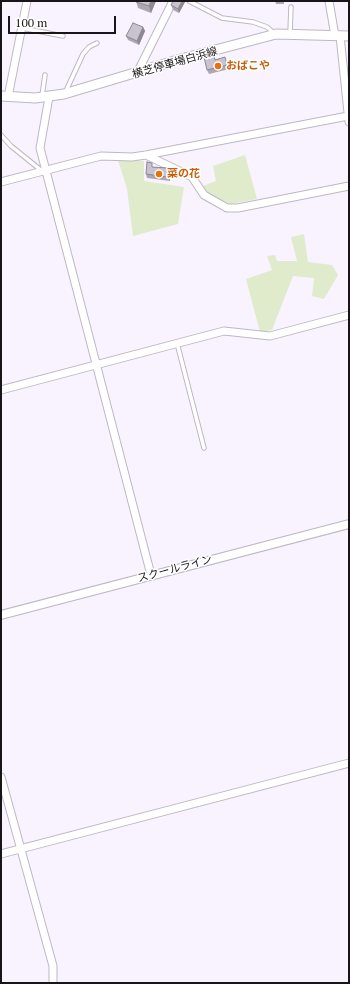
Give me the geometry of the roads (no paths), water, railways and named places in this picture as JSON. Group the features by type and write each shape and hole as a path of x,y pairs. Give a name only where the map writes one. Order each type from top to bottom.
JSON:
{"main road":[{"name":"横芝停車場白浜線","path":"5,96 45,97 64,94 276,34 341,36"}],"street":[{"path":"5,96 22,28 27,1"},
{"path":"137,73 174,1"},
{"path":"1,182 101,156 132,157 146,155 348,119 341,36 329,1"},
{"path":"45,97 40,148 44,172 97,364 150,575"},
{"path":"146,155 192,177 204,195 227,208 238,208 349,186"},
{"path":"1,390 224,331 270,336 349,315"},
{"name":"スクールライン","path":"1,614 349,524"},
{"path":"1,854 349,763"},
{"path":"1,777 53,966 53,983"}],"lane":[{"path":"188,1 222,18 254,22 267,27 276,34"},
{"path":"290,34 291,7"},
{"path":"22,28 63,36"},
{"path":"64,94 83,54 89,47 97,43"},
{"path":"45,75 45,97"},
{"path":"1,135 11,146 44,172"},
{"path":"176,343 204,448"}],"place":[{"name":"おばこや","path":"218,66"},
{"name":"菜の花","path":"159,174"}]}
